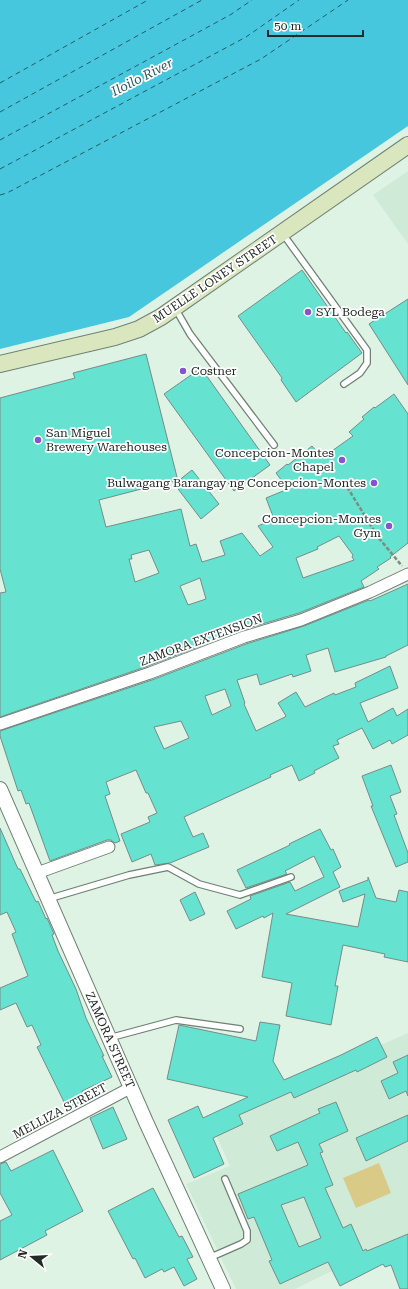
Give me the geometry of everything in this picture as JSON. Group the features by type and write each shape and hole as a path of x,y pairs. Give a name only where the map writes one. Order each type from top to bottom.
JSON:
{"main road":[{"name":"MUELLE LONEY STREET","path":"0,364 115,337 139,329 175,308 408,145"}],"street":[{"name":"ZAMORA EXTENSION","path":"0,724 150,673 244,637 301,620 370,592 405,570"},
{"name":"ZAMORA STREET","path":"0,789 108,1038 132,1087 146,1122 223,1289"},
{"path":"37,873 109,847"},
{"name":"MELLIZA STREET","path":"0,1157 132,1087"}],"lane":[{"path":"283,233 367,350 367,363 360,373 344,384"},
{"path":"175,308 190,334 274,446"},
{"path":"48,899 129,875 168,867 199,884 240,895 291,877"},
{"path":"108,1038 176,1020 240,1029"},
{"path":"209,1258 247,1240 248,1231 225,1179"}],"path":[{"path":"344,482 378,537 405,570"}],"shaded area":[{"path":"408,171 408,244 373,195"},
{"path":"408,1033 408,1234 295,1289 236,1289 186,1184 230,1166 209,1120"},
{"path":"379,1163 391,1193 356,1208 343,1178"}],"water":[{"name":"Iloilo River","path":"0,0 408,0 408,126 129,317 0,349"}],"building":[{"path":"302,270 346,333 347,332 362,353 296,402 281,380 282,378 238,316"},
{"path":"408,299 408,385 369,324"},
{"path":"146,354 178,481 192,470 219,504 201,519 172,481 99,500 106,527 181,509 190,546 196,544 202,562 225,555 220,541 242,533 260,556 273,547 258,526 274,519 266,498 288,489 276,473 312,446 322,458 353,436 349,432 364,419 362,417 394,394 408,414 408,543 390,557 391,558 377,567 379,569 361,581 364,587 299,613 242,630 148,666 0,717 0,593 6,592 0,569 0,398 75,378 73,373","holes":["339,536 353,555 352,557 354,560 303,578 296,558 318,549 317,547","149,550 159,573 135,582 129,559 132,559 131,555","200,578 206,599 188,605 180,586"]},
{"path":"201,368 270,465 234,491 164,394"},
{"path":"408,584 408,645 386,657 335,672 328,648 306,655 311,671 293,677 292,674 260,685 257,674 237,680 245,703 244,704 256,731 285,717 286,716 278,703 296,692 305,707 334,693 335,695 356,687 355,683 390,666 398,688 360,703 368,722 393,708 397,716 408,709 408,735 392,744 390,740 373,749 362,728 337,740 339,744 333,746 339,758 299,781 292,765 270,775 271,777 184,817 193,837 203,833 209,847 170,863 155,865 151,854 132,862 121,834 150,822 148,817 157,813 136,770 106,782 110,794 105,796 120,841 115,843 111,840 107,840 50,861 29,803 26,804 21,790 18,791 0,736 0,731 152,680 246,644 304,626 369,600 370,601","holes":["225,689 231,706 212,715 205,696","181,721 189,738 164,749 154,727"]},
{"path":"391,765 401,792 390,796 397,814 394,815 408,853 408,862 396,867 371,806 373,806 362,776"},
{"path":"0,828 18,869 20,869 36,902 38,901 46,919 47,918 54,934 52,935 58,951 76,989 86,1018 112,1077 82,1091 86,1100 67,1108 37,1047 41,1045 32,1025 27,1027 16,1003 0,1010 0,988 28,976 12,934 16,932 7,912 0,915"},
{"path":"320,829 331,850 333,849 341,867 333,872 340,887 286,914 358,927 365,894 343,902 339,891 368,880 368,877 376,898 396,902 399,890 408,892 408,962 384,957 385,954 343,945 335,986 338,986 331,1025 286,1016 292,983 262,977 273,913 264,918 263,916 236,929 227,911 251,899 250,896 290,882 295,891 324,877 314,856 285,871 287,874 246,888 237,870"},
{"path":"195,892 205,914 190,921 180,900"},
{"path":"260,1022 280,1025 273,1061 284,1080 341,1055 377,1037 387,1057 357,1072 356,1070 294,1098 291,1092 239,1115 243,1124 213,1138 224,1164 194,1178 168,1120 198,1106 203,1118 248,1097 167,1079 179,1025 256,1041"},
{"path":"408,1055 408,1096 406,1091 389,1099 381,1081 398,1073 393,1062"},
{"path":"336,1102 348,1131 319,1144 323,1152 320,1153 333,1185 325,1188 343,1228 351,1224 363,1251 366,1249 367,1251 408,1234 408,1289 400,1289 391,1265 385,1267 383,1264 340,1286 328,1262 280,1284 269,1261 272,1260 254,1217 248,1219 238,1194 308,1165 298,1142 277,1151 270,1136 320,1113 318,1109","holes":["304,1197 321,1238 299,1247 281,1205"]},
{"path":"113,1107 127,1139 103,1149 90,1118"},
{"path":"408,1115 408,1141 366,1161 356,1138"},
{"path":"53,1150 83,1211 45,1231 47,1235 0,1260 0,1221 12,1215 0,1193 0,1164 6,1162 11,1171"},
{"path":"153,1188 179,1237 182,1236 193,1257 187,1259 197,1279 184,1286 174,1267 164,1272 162,1269 145,1278 135,1258 133,1259 108,1211"}],"ferry route":[{"path":"0,83 148,0"},
{"path":"0,112 202,0"},
{"path":"0,140 230,15 252,0"},
{"path":"0,169 246,37 299,0"},
{"path":"0,195 7,193 261,59 348,0"}],"place":[{"name":"SYL Bodega","path":"308,312"},
{"name":"Costner","path":"183,371"},
{"name":"San Miguel Brewery Warehouses","path":"38,440"},
{"name":"Concepcion-Montes Chapel","path":"342,460"},
{"name":"Bulwagang Barangay ng Concepcion-Montes","path":"374,483"},
{"name":"Concepcion-Montes Gym","path":"389,526"}]}
